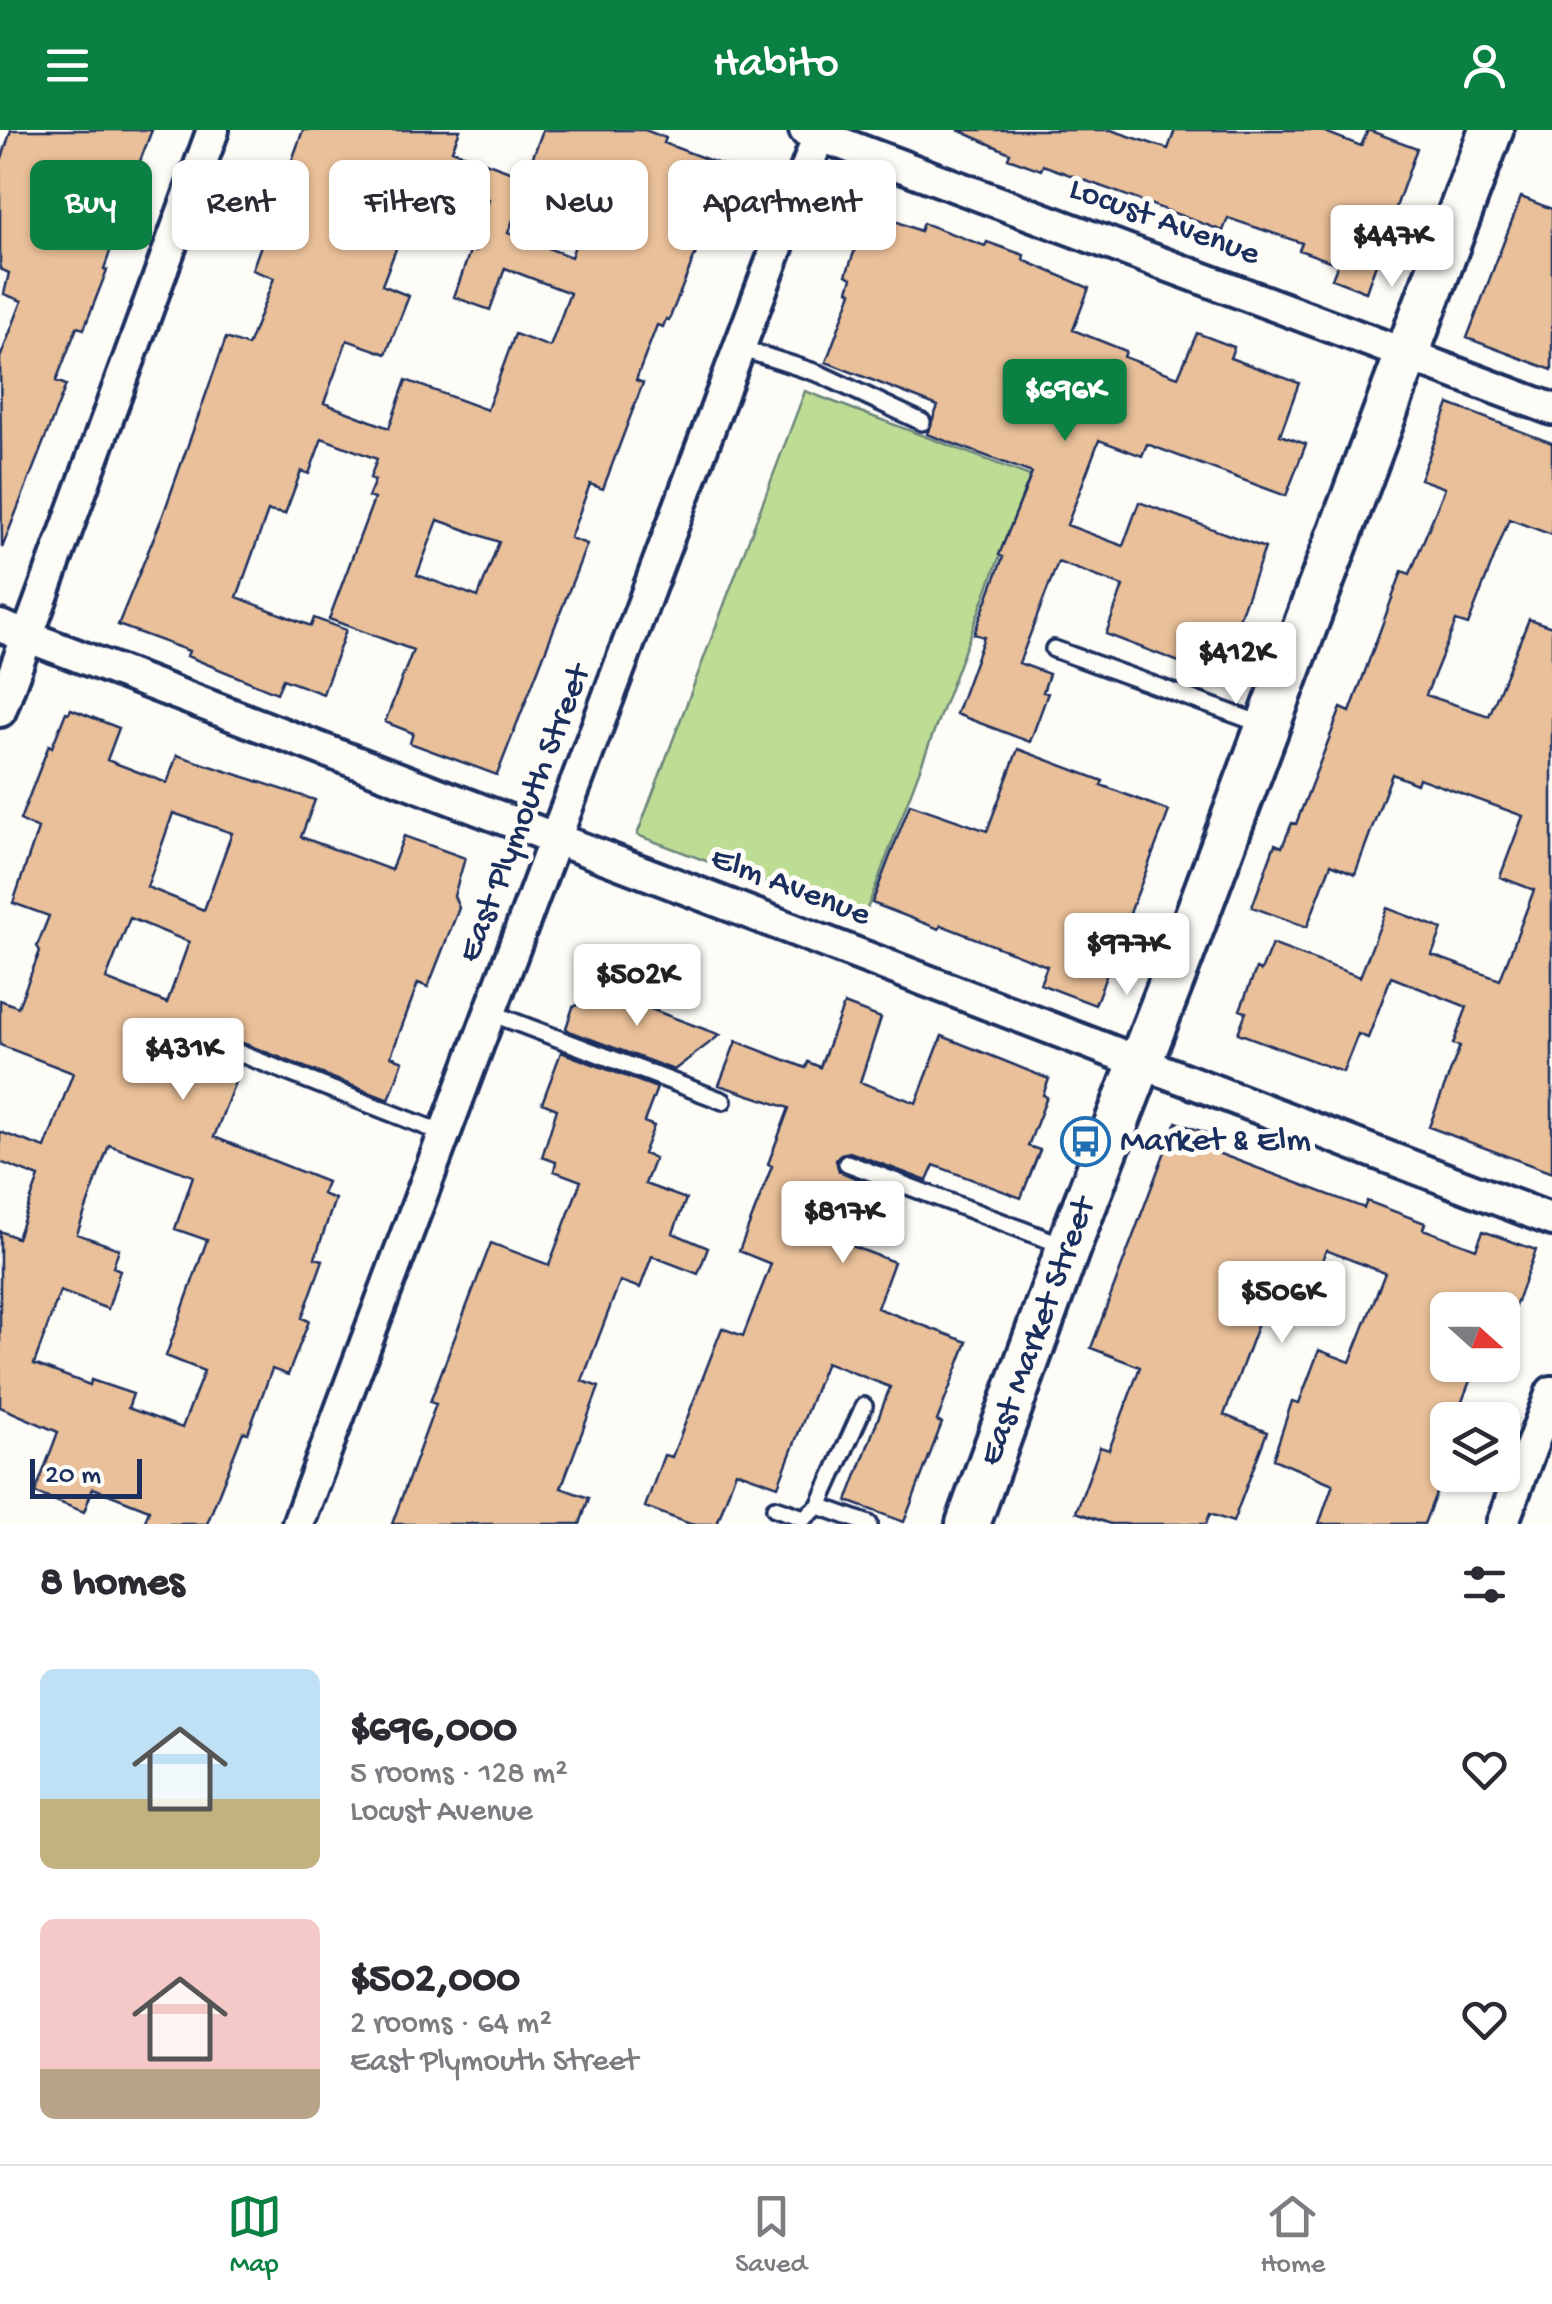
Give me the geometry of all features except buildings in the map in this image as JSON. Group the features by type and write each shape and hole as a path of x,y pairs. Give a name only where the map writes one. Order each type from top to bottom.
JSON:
{"street":[{"path":"0,711 14,632 213,130"},
{"name":"East Market Street","path":"968,1524 1068,1248 1491,130"},
{"name":"Locust Avenue","path":"815,132 1552,409"},
{"name":"East Plymouth Street","path":"298,1524 740,348 815,132"},
{"name":"Elm Avenue","path":"14,632 1552,1220"},
{"path":"1502,1524 1552,1392"}],"lane":[{"path":"740,348 820,374 922,422"},
{"path":"1054,650 1268,726"},
{"path":"491,1014 723,1101"},
{"path":"231,1050 445,1134"},
{"path":"847,1163 1068,1248"},
{"path":"775,1508 804,1518 819,1506 864,1406"},
{"path":"819,1506 869,1524"}],"green space":[{"path":"805,391 1030,476 863,920 637,835"}],"place":[{"name":"Market & Elm","path":"1085,1142"}]}
